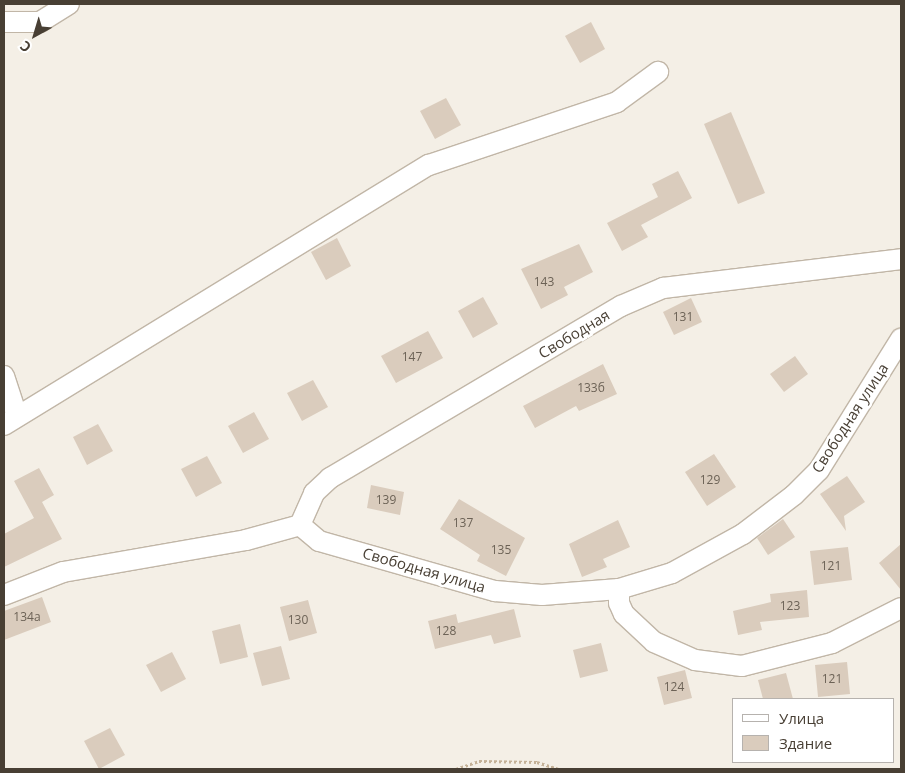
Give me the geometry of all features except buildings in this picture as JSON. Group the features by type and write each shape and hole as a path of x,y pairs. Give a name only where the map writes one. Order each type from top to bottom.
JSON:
{"street":[{"path":"4,22 40,22 69,4"},
{"path":"4,376 10,420 429,165 618,102 658,72"},
{"name":"Свободная","path":"300,525 314,493 330,478 622,306 663,288 901,259"},
{"name":"Свободная улица","path":"300,525 319,541 495,591 542,595 619,589 672,573 743,534 794,495 819,470 901,339"},
{"path":"4,595 63,572 246,540 300,525"},
{"path":"619,589 619,603 624,614 654,642 695,660 742,666 832,643 901,608"}],"path":[{"path":"456,769 479,761 537,762 558,769"}]}
